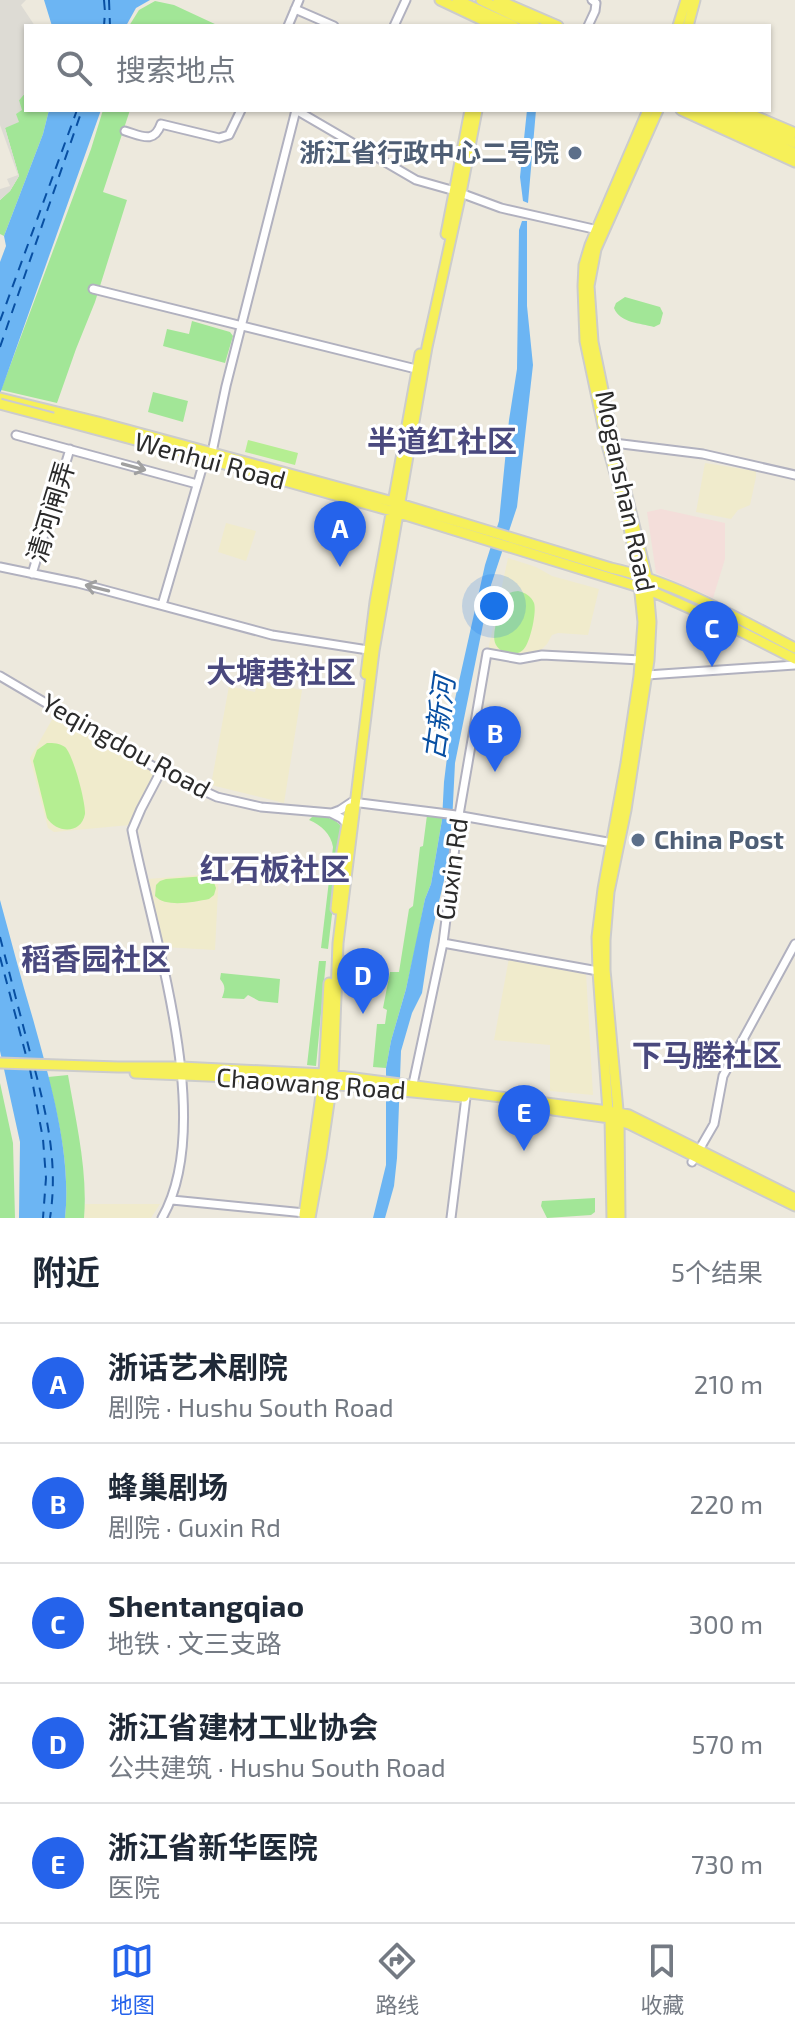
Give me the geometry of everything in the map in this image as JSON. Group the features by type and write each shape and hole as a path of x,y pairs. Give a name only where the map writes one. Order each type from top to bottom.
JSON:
{"main road":[{"path":"440,0 535,22"},
{"path":"457,0 492,12 511,24"},
{"path":"679,24 686,0"},
{"path":"689,24 695,0"},
{"path":"327,1079 331,958 347,824 354,802 368,650 458,192 470,112"},
{"path":"306,1216 321,1157 338,943 354,802 416,369 477,112"},
{"name":"Moganshan Road","path":"612,1218 614,1116 597,937 647,675 651,622 593,342 589,286 600,230 647,112"},
{"name":"Moganshan Road","path":"643,576 607,445 585,341 584,265 657,112"},
{"path":"685,112 795,162"},
{"path":"704,112 795,153"},
{"path":"725,112 795,143"},
{"path":"746,112 795,133"},
{"name":"Wenhui Road","path":"0,401 492,536 645,589 795,659"},
{"name":"Wenhui Road","path":"507,541 643,576 795,648"},
{"name":"Moganshan Road","path":"620,1218 605,940 641,660 645,589"},
{"name":"Chaowang Road","path":"0,1065 327,1079 406,1086 614,1116"},
{"name":"Chaowang Road","path":"406,1086 614,1116"},
{"path":"614,1116 795,1206"},
{"path":"696,1156 795,1198"}],"street":[{"path":"289,24 299,0"},
{"path":"395,24 406,0"},
{"path":"589,24 595,11 596,3 592,0"},
{"path":"295,9 329,24"},
{"path":"125,131 153,136 158,133 161,124 226,137 240,112"},
{"path":"162,605 197,484 209,457 295,112"},
{"path":"299,112 416,180 501,208 600,230"},
{"path":"93,289 416,369"},
{"path":"16,435 197,484"},
{"path":"614,443 703,454 795,475"},
{"name":"清河闸弄","path":"32,574 70,449"},
{"path":"0,567 92,587 272,635 368,650"},
{"name":"Guxin Rd","path":"406,1086 443,943 458,815 487,653 520,659 542,655 641,660"},
{"path":"647,675 795,665"},
{"name":"Yeqingdou Road","path":"0,676 161,771 217,797 261,807 331,813 347,824"},
{"path":"161,771 132,830 164,969 182,1071 182,1150 172,1200 162,1218"},
{"path":"331,813 354,802 439,812 616,843"},
{"path":"443,943 598,971"},
{"path":"696,1156 714,1124 723,1076 795,944"},
{"path":"451,1218 466,1097"},
{"path":"172,1200 306,1216"}],"shaded area":[{"path":"0,0 26,0 21,5 34,24 24,24 24,94 19,100 22,110 16,114 19,122 5,128 19,176 0,200 0,189 10,186 7,179 18,175 0,125"},
{"path":"705,463 756,471 750,505 738,510 731,519 696,512"},
{"path":"661,509 725,523 725,559 713,598 656,573 647,512"},
{"path":"226,523 256,531 246,561 218,552"},
{"path":"508,558 552,576 599,589 588,635 552,635 541,650 522,657 488,650"},
{"path":"258,681 302,690 284,803 211,785 229,686 255,692"},
{"path":"57,711 157,771 130,825 54,832 48,828 30,758"},
{"path":"219,870 215,950 164,947 148,879 210,874"},
{"path":"509,958 586,973 593,1095 550,1091 550,1045 494,1040"},
{"path":"85,1204 160,1204 151,1218 84,1218"}],"green space":[{"path":"155,1 174,5 215,24 130,24 139,10"},
{"path":"24,94 24,112 48,112 4,236 0,234 0,200 19,176 5,128 16,114 19,100"},
{"path":"102,112 129,112 103,192 127,200 95,302 57,403 1,390"},
{"path":"625,297 660,307 663,313 660,324 654,327 621,317 614,308"},
{"path":"192,321 230,332 233,336 225,363 163,346 167,329 189,334"},
{"path":"153,392 188,401 183,422 148,412"},
{"path":"248,440 298,453 295,465 245,452"},
{"path":"518,591 533,601 534,620 526,647 510,654 498,648 494,634 502,600"},
{"path":"47,743 65,747 68,751 83,800 83,821 68,830 56,827 47,818 33,761 37,750"},
{"path":"427,815 442,815 442,820 431,884 406,989 386,1068 373,1067 377,1024 385,1024 387,1010 383,1008 390,972 399,972"},
{"path":"312,817 332,819 342,828 328,949 321,948 333,847 325,830 309,820"},
{"path":"206,876 213,880 216,888 209,899 173,903 155,896 156,885 160,881"},
{"path":"319,961 326,961 316,1066 307,1065"},
{"path":"221,973 280,979 278,1003 259,1001 248,995 244,999 222,998"},
{"path":"68,1075 83,1164 84,1218 65,1218 63,1147 48,1077"},
{"path":"0,1083 13,1143 15,1218 0,1218"},
{"path":"595,1198 595,1212 591,1215 547,1218 541,1206 542,1201"}],"water":[{"path":"44,0 150,0 136,8 127,24 51,24"},
{"path":"48,112 100,112 0,394 0,262 6,246 4,236"},
{"path":"527,112 536,112 528,203 523,201 520,177"},
{"path":"522,221 527,221 527,306 533,365 517,507 491,585 455,763 451,843 446,872 430,940 422,993 412,1013 401,1051 394,1186 385,1218 373,1218 386,1165 386,1068 431,884 442,820 453,708 485,565 499,521 517,369 519,230"},
{"path":"0,900 58,1117 65,1168 65,1218 19,1218 20,1142 0,1051"}],"ferry route":[{"path":"104,0 104,24"},
{"path":"109,0 110,24"},
{"path":"0,321 76,112"},
{"path":"0,347 81,112"},
{"path":"0,937 32,1060"},
{"path":"0,957 27,1059"},
{"path":"30,1069 43,1139 46,1178 43,1218"},
{"path":"35,1070 50,1143 53,1180 50,1218"}],"place":[{"name":"浙江省行政中心二号院","path":"575,153"},
{"name":"浙话艺术剧院","path":"340,567"},
{"name":"Shentangqiao","path":"712,667"},
{"name":"蜂巢剧场","path":"495,772"},
{"name":"China Post","path":"638,840"},
{"name":"浙江省建材工业协会","path":"363,1014"},
{"name":"浙江省新华医院","path":"524,1151"}],"district":[{"name":"半道红社区","path":"442,442"},
{"name":"大塘巷社区","path":"281,673"},
{"name":"红石板社区","path":"275,870"},
{"name":"稻香园社区","path":"96,960"},
{"name":"下马塍社区","path":"707,1056"}],"water label":[{"name":"古新河","path":"439,718"}]}
